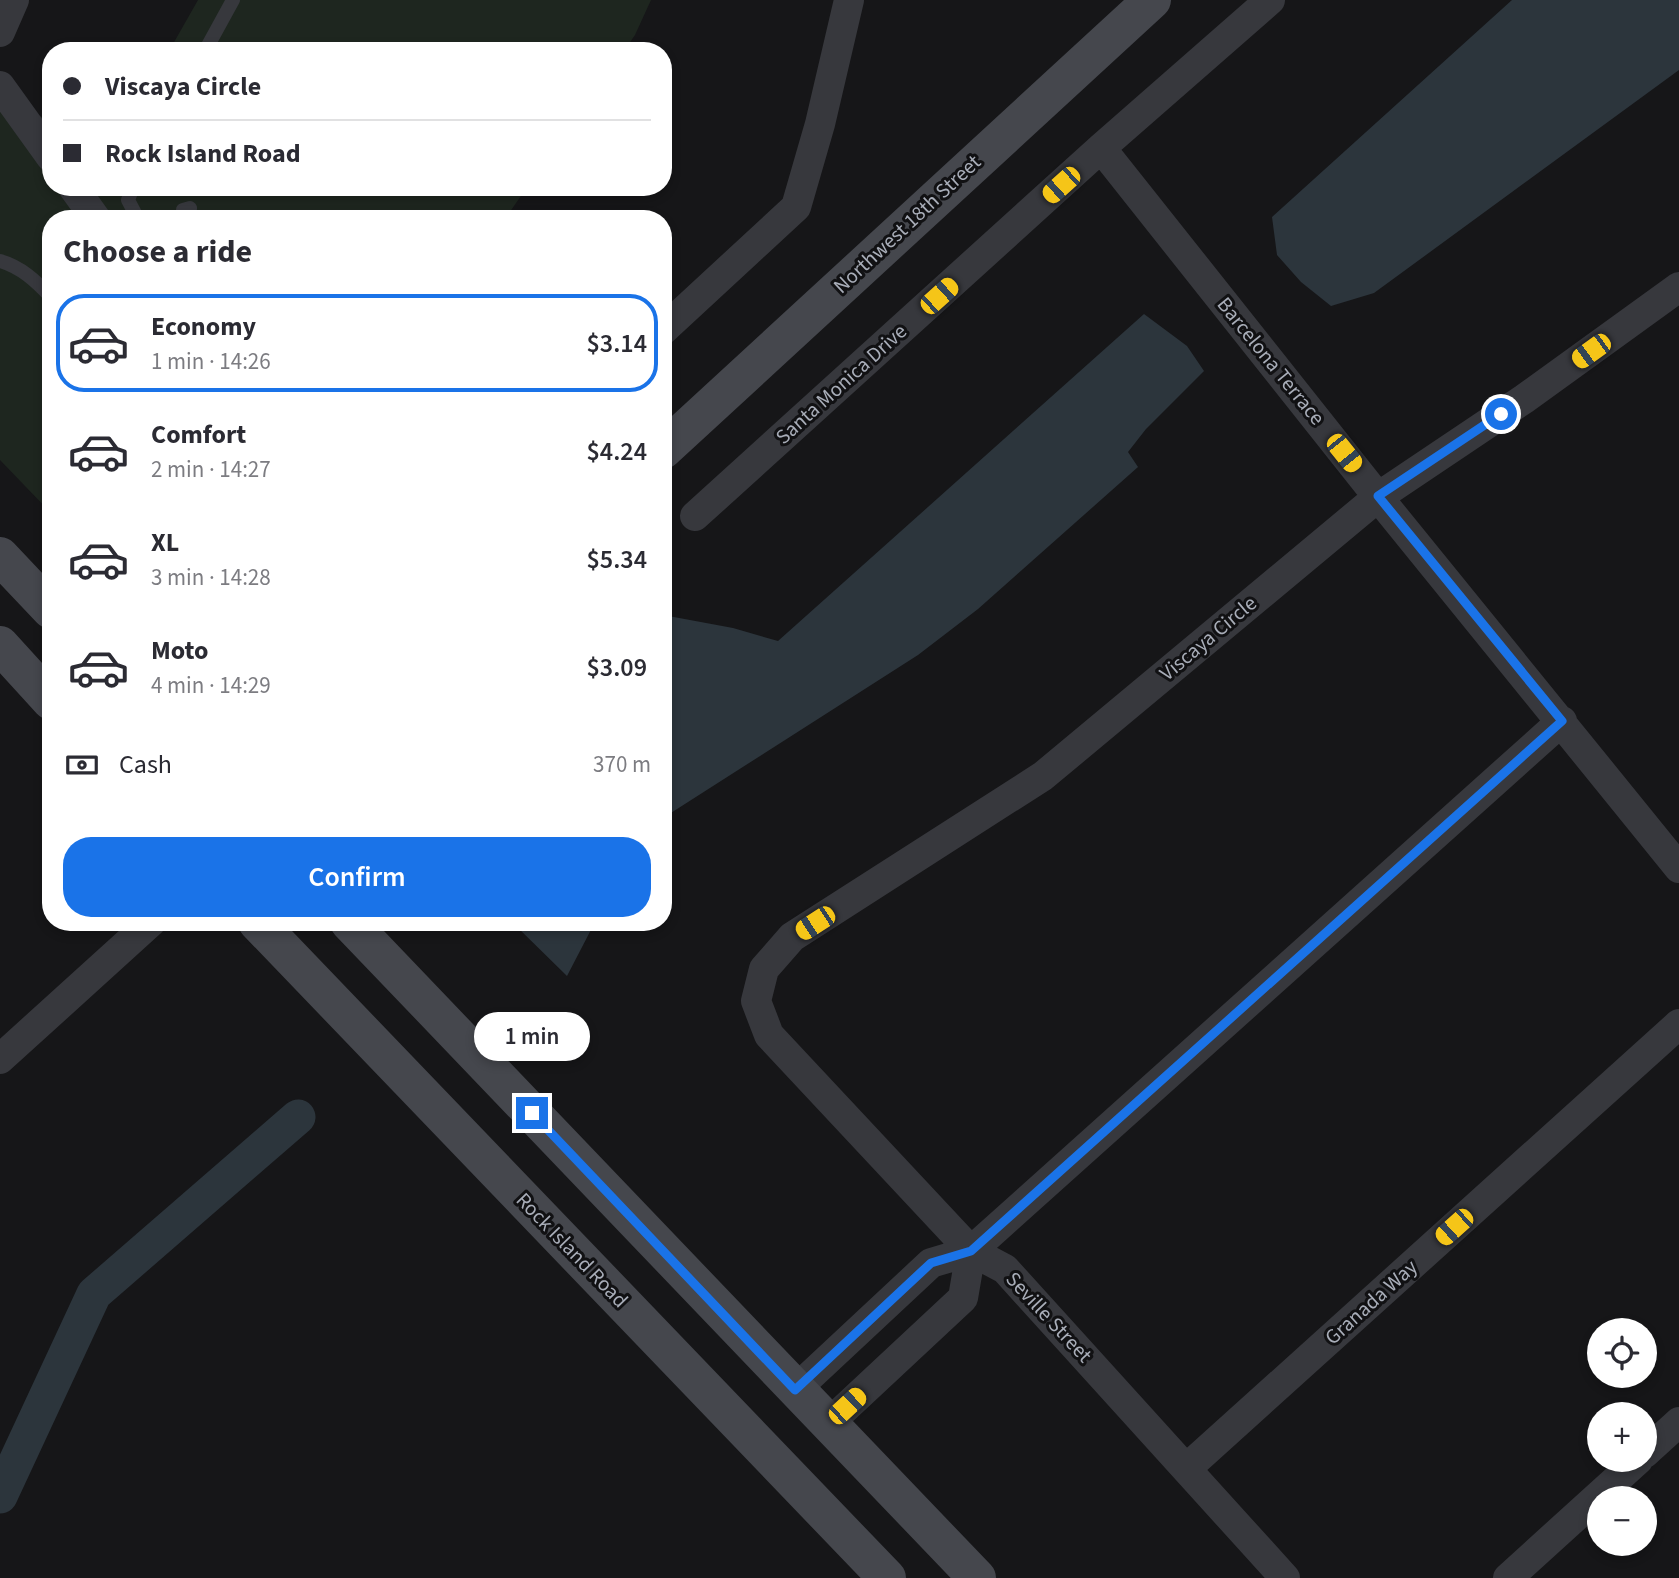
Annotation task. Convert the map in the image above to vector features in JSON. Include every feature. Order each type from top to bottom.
[{"type":"main road","name":"Northwest 18th Street","points":[[672,442],[1152,0]]},
{"type":"main road","points":[[0,556],[42,600]]},
{"type":"main road","points":[[0,645],[42,691]]},
{"type":"main road","name":"Rock Island Road","points":[[266,931],[887,1578]]},
{"type":"main road","points":[[358,931],[977,1578]]},
{"type":"street","points":[[0,32],[14,0]]},
{"type":"street","points":[[672,322],[796,207],[820,124],[849,0]]},
{"type":"street","name":"Santa Monica Drive","points":[[695,516],[1101,148],[1270,0]]},
{"type":"street","points":[[0,86],[42,144]]},
{"type":"street","name":"Barcelona Terrace","points":[[1101,148],[1679,868]]},
{"type":"street","name":"Viscaya Circle","points":[[756,1001],[764,969],[792,937],[1043,776],[1378,496],[1524,399],[1679,288]]},
{"type":"street","points":[[795,1390],[931,1263],[971,1251],[1562,721]]},
{"type":"street","points":[[0,1059],[141,931]]},
{"type":"street","name":"Seville Street","points":[[756,1001],[769,1035],[971,1251],[1005,1269],[1285,1578]]},
{"type":"street","name":"Granada Way","points":[[1187,1468],[1679,1024]]},
{"type":"street","points":[[828,1424],[963,1298],[971,1251]]},
{"type":"street","points":[[1657,1442],[1679,1422]]},
{"type":"street","points":[[1508,1578],[1625,1472]]},
{"type":"lane","points":[[210,42],[233,0]]},
{"type":"lane","points":[[0,261],[14,265],[42,288]]},
{"type":"shaded area","points":[[198,0],[651,0],[630,42],[174,42]]},
{"type":"shaded area","points":[[1512,0],[1679,0],[1679,70],[1374,293],[1331,306],[1301,282],[1277,255],[1272,217]]},
{"type":"shaded area","points":[[0,98],[42,117],[42,196],[521,196],[511,210],[42,210],[42,504],[0,460]]},
{"type":"shaded area","points":[[1144,314],[1187,346],[1204,371],[1146,429],[1128,452],[1138,467],[978,609],[918,655],[672,812],[672,617],[733,628],[778,641]]},
{"type":"shaded area","points":[[521,931],[590,931],[567,976]]},
{"type":"waterway","points":[[0,1496],[94,1294],[298,1117]]},
{"type":"route","points":[[532,1113],[795,1390],[931,1263],[971,1251],[1562,721],[1378,496],[1501,414]]}]
